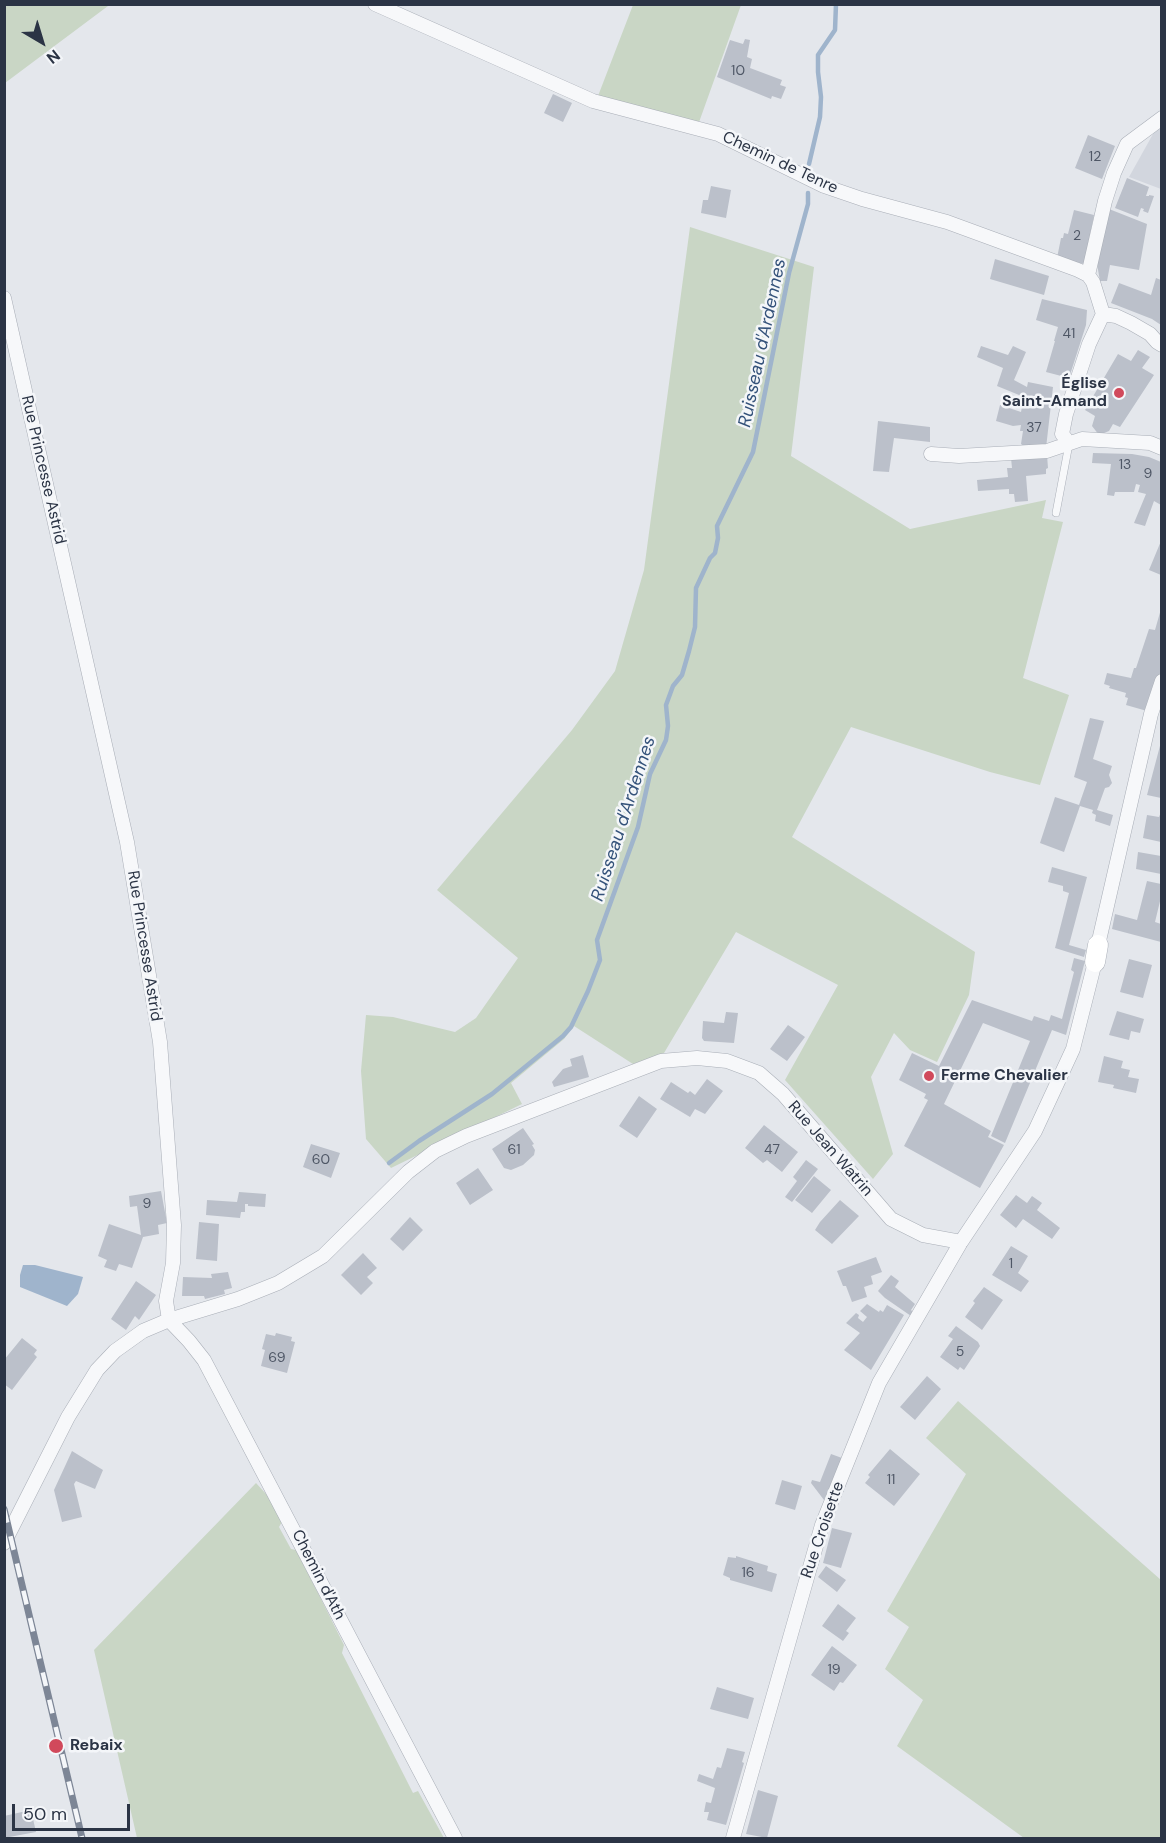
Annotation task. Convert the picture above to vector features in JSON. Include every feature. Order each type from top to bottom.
[{"type":"street","name":"Chemin de Tenre","points":[[375,4],[593,102],[718,134],[824,186],[862,199],[947,222],[1088,275]]},
{"type":"street","points":[[1069,443],[1062,434],[1066,414],[1089,344],[1103,314],[1093,282],[1088,275],[1105,201],[1127,144],[1161,118]]},
{"type":"street","name":"Rue Princesse Astrid","points":[[4,298],[127,842],[160,1042],[174,1225],[173,1263],[166,1301],[169,1320]]},
{"type":"street","points":[[1103,314],[1116,316],[1131,323],[1150,334],[1161,345]]},
{"type":"street","points":[[931,453],[959,456],[1047,451],[1082,439],[1150,443],[1161,448]]},
{"type":"street","points":[[961,1242],[1035,1131],[1073,1049],[1151,714],[1161,681]]},
{"type":"street","name":"Rue Jean Watrin","points":[[169,1320],[238,1299],[278,1283],[323,1256],[408,1172],[435,1151],[466,1136],[627,1073],[661,1061],[679,1059],[727,1061],[759,1073],[783,1094],[891,1219],[923,1234],[961,1242]]},
{"type":"street","name":"Rue Croisette","points":[[733,1839],[822,1525],[879,1383],[961,1242]]},
{"type":"street","points":[[4,1543],[68,1418],[97,1370],[115,1351],[143,1331],[169,1320]]},
{"type":"street","name":"Chemin d'Ath","points":[[169,1320],[204,1360],[454,1839]]},
{"type":"lane","points":[[1056,513],[1069,443]]},
{"type":"shaded area","points":[[1161,126],[1161,189],[1129,177],[1153,134]]},
{"type":"green space","points":[[5,4],[107,4],[108,6],[5,83]]},
{"type":"green space","points":[[633,5],[741,5],[698,125],[598,96]]},
{"type":"green space","points":[[690,227],[814,267],[791,456],[910,529],[1046,500],[1042,518],[1063,522],[1023,678],[1069,695],[1040,785],[990,772],[851,727],[792,837],[975,952],[969,995],[937,1062],[910,1050],[894,1033],[871,1077],[893,1154],[873,1179],[785,1080],[838,985],[736,932],[664,1053],[633,1064],[574,1026],[564,1039],[511,1083],[522,1104],[391,1168],[366,1139],[361,1071],[366,1015],[393,1017],[455,1032],[476,1018],[518,958],[437,890],[572,730],[615,671],[644,570]]},
{"type":"green space","points":[[958,1401],[1161,1580],[1161,1838],[1024,1838],[897,1746],[923,1700],[885,1669],[909,1627],[887,1611],[966,1474],[926,1438]]},
{"type":"green space","points":[[256,1483],[267,1495],[282,1522],[279,1527],[291,1549],[296,1550],[317,1591],[344,1645],[342,1653],[413,1793],[418,1791],[444,1838],[137,1838],[94,1650]]},
{"type":"water","points":[[23,1265],[35,1265],[83,1277],[78,1294],[67,1306],[20,1287]]},
{"type":"building","points":[[745,39],[750,40],[747,57],[752,59],[750,68],[782,80],[780,85],[786,87],[781,99],[772,96],[771,99],[717,77],[730,40],[743,44]]},
{"type":"building","points":[[553,94],[572,103],[563,122],[544,113]]},
{"type":"building","points":[[1088,135],[1115,146],[1102,179],[1075,168]]},
{"type":"building","points":[[1127,178],[1149,187],[1146,196],[1154,196],[1148,213],[1141,208],[1138,217],[1115,208]]},
{"type":"building","points":[[711,186],[731,190],[726,218],[701,213],[703,200],[708,200]]},
{"type":"building","points":[[1109,209],[1147,224],[1139,270],[1110,265],[1107,281],[1100,281],[1097,264]]},
{"type":"building","points":[[1074,210],[1094,215],[1084,264],[1057,258],[1061,238],[1064,233],[1068,234]]},
{"type":"building","points":[[995,259],[1049,276],[1044,295],[990,279]]},
{"type":"building","points":[[1156,278],[1161,280],[1161,325],[1152,319],[1111,303],[1119,283],[1151,295]]},
{"type":"building","points":[[1042,299],[1087,310],[1086,325],[1069,378],[1046,372],[1058,327],[1036,320]]},
{"type":"building","points":[[981,346],[1008,355],[1013,346],[1026,352],[1014,380],[1027,387],[1028,382],[1053,387],[1046,448],[1025,447],[1021,444],[1023,431],[1020,431],[1021,425],[1013,426],[996,421],[1000,405],[1021,412],[1024,397],[997,386],[1003,368],[977,357]]},
{"type":"building","name":"Église Saint-Amand","points":[[1138,350],[1150,357],[1142,368],[1154,375],[1120,427],[1113,424],[1109,431],[1099,435],[1092,426],[1095,416],[1085,410],[1118,354],[1131,361]]},
{"type":"building","points":[[878,421],[930,427],[930,442],[894,438],[889,472],[873,471]]},
{"type":"building","points":[[1093,453],[1132,454],[1161,462],[1161,505],[1154,501],[1145,526],[1134,523],[1146,494],[1138,492],[1140,485],[1136,484],[1134,492],[1115,492],[1114,496],[1107,495],[1111,464],[1092,463]]},
{"type":"building","points":[[1047,455],[1046,474],[1026,476],[1028,501],[1015,502],[1014,494],[1009,494],[1009,489],[978,491],[977,480],[1008,477],[1007,468],[1012,468],[1011,458]]},
{"type":"building","points":[[1161,541],[1161,575],[1149,570]]},
{"type":"building","points":[[1161,609],[1161,672],[1147,711],[1126,705],[1128,698],[1125,697],[1126,693],[1109,688],[1110,686],[1104,684],[1107,673],[1131,678],[1149,629],[1155,630]]},
{"type":"building","points":[[1090,718],[1104,721],[1093,759],[1112,766],[1109,775],[1112,783],[1105,788],[1097,810],[1113,815],[1110,826],[1095,821],[1096,815],[1092,813],[1093,810],[1080,806],[1064,852],[1040,843],[1055,797],[1079,805],[1087,782],[1074,777]]},
{"type":"building","points":[[1161,742],[1161,798],[1147,795]]},
{"type":"building","points":[[1161,812],[1161,842],[1143,838],[1147,815],[1159,817]]},
{"type":"building","points":[[1138,852],[1161,856],[1161,874],[1136,869]]},
{"type":"building","points":[[1052,867],[1087,877],[1069,945],[1086,950],[1084,957],[1055,948],[1069,893],[1063,891],[1063,886],[1048,882]]},
{"type":"building","points":[[1147,881],[1161,884],[1161,897],[1155,922],[1161,924],[1161,942],[1112,929],[1115,914],[1137,920]]},
{"type":"building","name":"Ferme Chevalier","points":[[1074,958],[1085,961],[1066,1035],[1052,1030],[1005,1143],[991,1136],[1030,1041],[983,1023],[944,1104],[991,1131],[988,1137],[1004,1145],[980,1188],[904,1146],[928,1100],[924,1098],[926,1094],[899,1080],[912,1053],[939,1066],[972,1000],[1032,1021],[1034,1016],[1049,1021],[1051,1015],[1062,1019],[1074,972],[1071,970]]},
{"type":"building","points":[[1129,959],[1152,965],[1143,998],[1120,992]]},
{"type":"building","points":[[1117,1011],[1144,1019],[1140,1033],[1131,1031],[1129,1040],[1109,1035]]},
{"type":"building","points":[[726,1012],[738,1013],[734,1043],[704,1041],[702,1038],[703,1021],[724,1023]]},
{"type":"building","points":[[788,1025],[805,1037],[787,1061],[770,1049]]},
{"type":"building","points":[[583,1055],[589,1077],[554,1087],[552,1082],[563,1069],[572,1066],[570,1059]]},
{"type":"building","points":[[1104,1056],[1123,1061],[1121,1068],[1130,1070],[1128,1077],[1139,1079],[1136,1093],[1098,1082]]},
{"type":"building","points":[[707,1079],[723,1091],[705,1114],[695,1109],[690,1117],[660,1099],[671,1082],[695,1095]]},
{"type":"building","points":[[639,1096],[657,1109],[637,1138],[619,1126]]},
{"type":"building","points":[[764,1125],[798,1152],[782,1172],[767,1160],[763,1163],[745,1148]]},
{"type":"building","points":[[523,1128],[534,1144],[532,1145],[535,1150],[534,1155],[523,1165],[511,1170],[504,1168],[492,1149]]},
{"type":"building","points":[[311,1144],[340,1153],[331,1178],[303,1167]]},
{"type":"building","points":[[806,1160],[818,1169],[792,1202],[785,1197],[797,1181],[793,1177]]},
{"type":"building","points":[[478,1168],[493,1190],[470,1205],[456,1183]]},
{"type":"building","points":[[814,1176],[831,1190],[812,1213],[795,1200]]},
{"type":"building","points":[[161,1191],[167,1223],[158,1225],[159,1234],[143,1237],[132,1268],[119,1264],[116,1271],[104,1267],[107,1260],[98,1256],[109,1224],[141,1235],[137,1206],[130,1207],[129,1196]]},
{"type":"building","points":[[239,1192],[266,1194],[265,1207],[245,1204],[245,1212],[241,1212],[240,1218],[206,1215],[207,1200],[237,1202]]},
{"type":"building","points":[[1016,1195],[1027,1203],[1032,1196],[1042,1203],[1037,1210],[1060,1228],[1052,1239],[1023,1219],[1016,1228],[1000,1215]]},
{"type":"building","points":[[840,1200],[859,1216],[832,1244],[815,1230]]},
{"type":"building","points":[[410,1217],[423,1230],[403,1251],[390,1239]]},
{"type":"building","points":[[199,1222],[219,1224],[217,1261],[196,1259]]},
{"type":"building","points":[[1011,1246],[1028,1256],[1018,1273],[1029,1281],[1021,1292],[992,1275]]},
{"type":"building","points":[[363,1253],[377,1268],[367,1277],[373,1283],[361,1295],[341,1275]]},
{"type":"building","points":[[876,1257],[882,1272],[871,1276],[873,1284],[864,1287],[867,1297],[852,1302],[837,1271]]},
{"type":"building","points":[[228,1272],[232,1288],[224,1290],[225,1294],[205,1299],[204,1296],[182,1296],[183,1277],[212,1278],[211,1274]]},
{"type":"building","points":[[891,1275],[899,1281],[895,1287],[915,1304],[911,1310],[913,1312],[911,1316],[878,1291]]},
{"type":"building","points":[[136,1281],[156,1295],[139,1320],[135,1316],[126,1330],[111,1319]]},
{"type":"building","points":[[984,1287],[1003,1300],[982,1330],[965,1317],[975,1303],[973,1301]]},
{"type":"building","points":[[867,1304],[879,1312],[880,1310],[883,1312],[887,1305],[904,1315],[871,1370],[844,1350],[860,1333],[846,1323],[856,1313],[863,1322],[867,1317],[860,1311]]},
{"type":"building","points":[[956,1326],[980,1346],[964,1370],[960,1367],[958,1370],[940,1357],[953,1339],[948,1336]]},
{"type":"building","points":[[276,1333],[292,1337],[291,1341],[295,1342],[287,1373],[261,1366],[266,1334],[275,1336]]},
{"type":"building","points":[[22,1338],[37,1350],[34,1354],[37,1357],[12,1390],[4,1384],[4,1360]]},
{"type":"building","points":[[927,1376],[941,1389],[915,1420],[900,1407]]},
{"type":"building","points":[[890,1449],[920,1474],[894,1506],[865,1483],[870,1477],[868,1475]]},
{"type":"building","points":[[72,1451],[103,1470],[95,1489],[76,1481],[74,1484],[82,1517],[62,1522],[54,1490]]},
{"type":"building","points":[[831,1454],[842,1458],[824,1500],[811,1483],[812,1480],[820,1482]]},
{"type":"building","points":[[782,1480],[802,1486],[795,1510],[775,1504]]},
{"type":"building","points":[[832,1528],[852,1533],[841,1568],[823,1563]]},
{"type":"building","points":[[736,1556],[768,1566],[767,1571],[777,1574],[772,1592],[730,1580],[723,1575],[728,1557],[736,1558]]},
{"type":"building","points":[[826,1566],[846,1580],[837,1592],[818,1577]]},
{"type":"building","points":[[838,1604],[856,1618],[846,1631],[849,1633],[843,1641],[822,1626]]},
{"type":"building","points":[[832,1646],[857,1665],[834,1691],[811,1675]]},
{"type":"building","points":[[717,1687],[754,1698],[748,1719],[710,1709]]},
{"type":"building","points":[[727,1748],[745,1752],[742,1762],[744,1763],[726,1825],[707,1820],[709,1812],[704,1812],[706,1802],[711,1803],[715,1788],[697,1781],[699,1774],[713,1779],[717,1767],[721,1768]]},
{"type":"building","points":[[758,1790],[778,1796],[767,1838],[746,1834]]},
{"type":"building","points":[[31,1810],[36,1832],[4,1838],[4,1816]]},
{"type":"waterway","name":"Ruisseau d'Ardennes","points":[[809,164],[820,117],[818,55],[835,30],[836,4]]},
{"type":"waterway","name":"Ruisseau d'Ardennes","points":[[389,1163],[492,1094],[563,1036],[571,1027],[588,991],[600,960],[597,940],[638,827],[650,774],[666,740],[668,726],[666,705],[673,686],[682,675],[689,651],[695,627],[696,588],[710,558],[715,553],[718,538],[717,526],[753,452],[789,273],[808,204],[808,193]]},
{"type":"railway","points":[[4,1509],[82,1838]]},
{"type":"place","name":"Église Saint-Amand","points":[[1119,393]]},
{"type":"place","name":"Ferme Chevalier","points":[[929,1076]]},
{"type":"place","name":"Rebaix","points":[[56,1746]]}]
